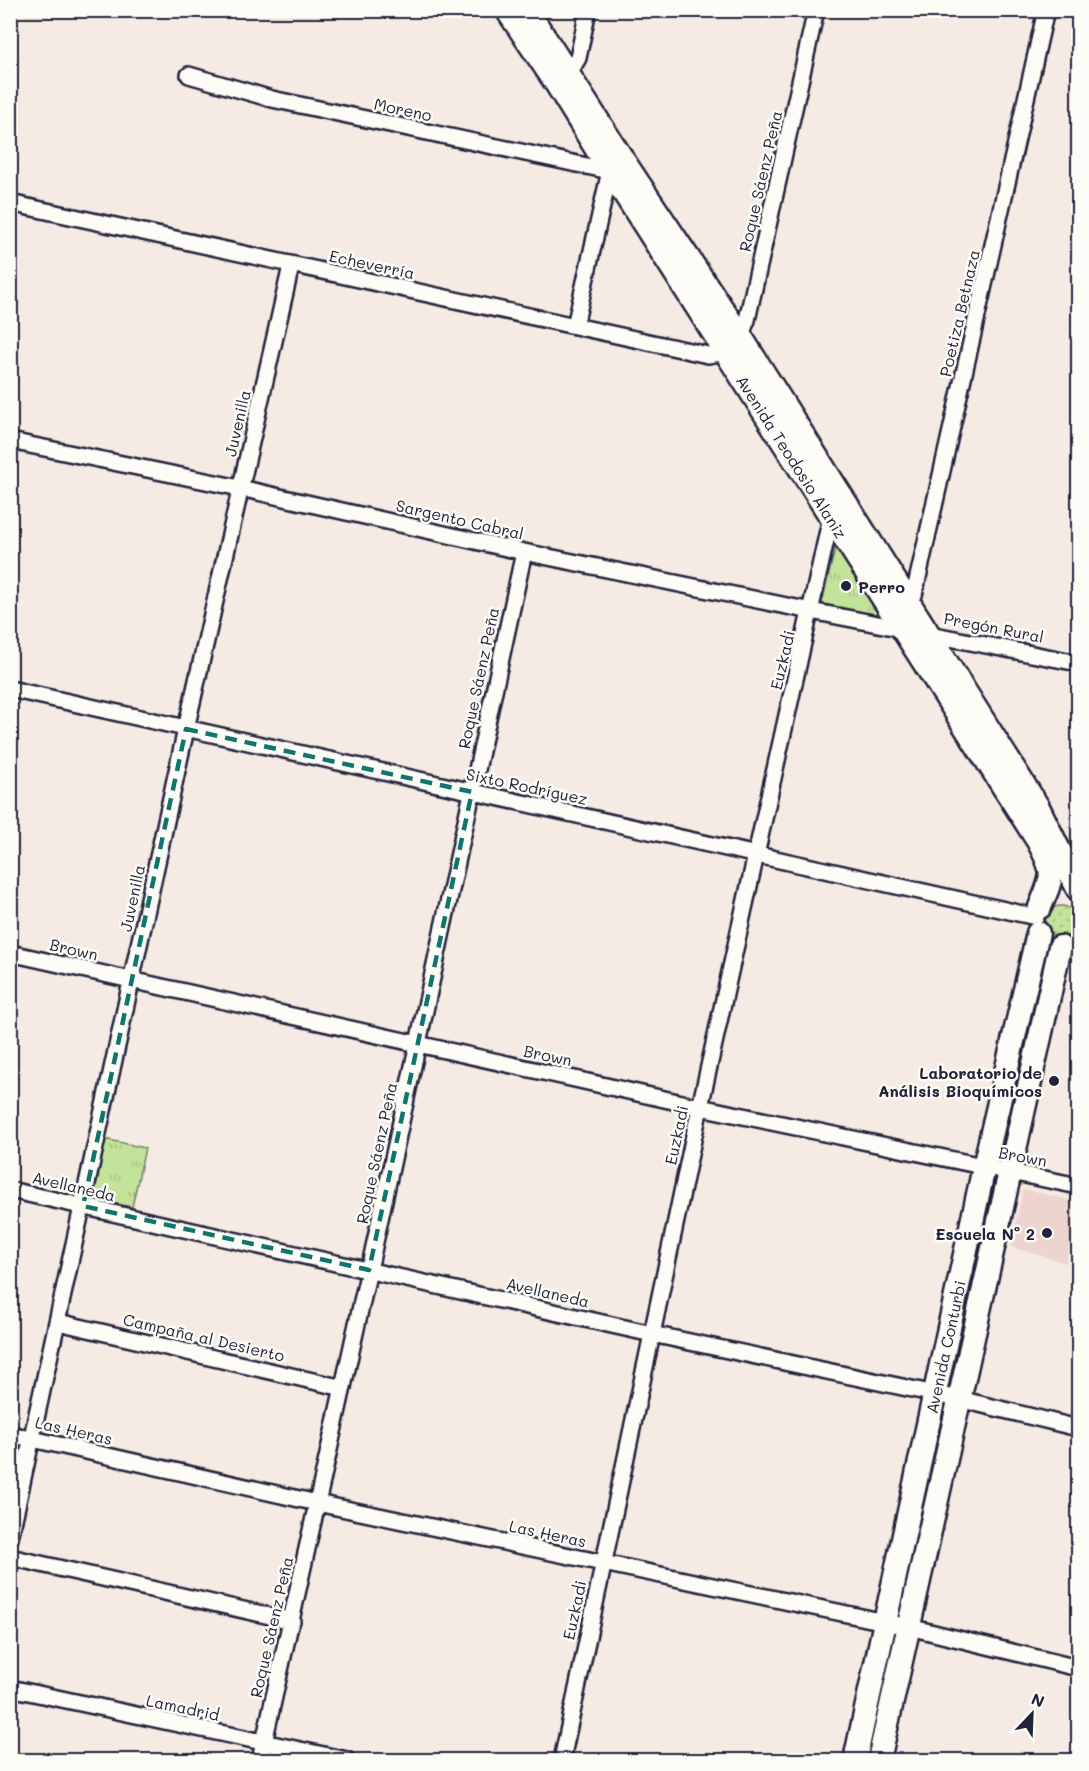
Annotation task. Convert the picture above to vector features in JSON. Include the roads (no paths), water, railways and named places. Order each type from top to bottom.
[{"type":"main road","name":"Avenida Teodosio Alaniz","points":[[507,10],[560,76]]},
{"type":"main road","name":"Avenida Teodosio Alaniz","points":[[527,10],[560,76],[733,345],[902,615],[1000,764],[1038,807],[1069,850],[1078,889]]},
{"type":"main road","name":"Avenida Teodosio Alaniz","points":[[733,345],[831,517],[902,615],[927,633],[1000,764],[1033,833],[1051,864],[1049,881],[1038,919]]},
{"type":"main road","points":[[1033,833],[1069,850]]},
{"type":"main road","points":[[1071,945],[1047,943],[1038,919],[1052,897],[1067,897],[1078,903]]},
{"type":"main road","name":"Avenida Conturbi","points":[[855,1761],[1038,919]]},
{"type":"main road","name":"Avenida Conturbi","points":[[879,1761],[1010,1172],[1071,945]]},
{"type":"street","points":[[560,76],[574,65],[578,58],[588,10]]},
{"type":"street","name":"Roque Sáenz Peña","points":[[733,345],[747,320],[816,10]]},
{"type":"street","name":"Poetiza Betnaza","points":[[902,615],[914,595],[917,584],[1046,10]]},
{"type":"street","name":"Moreno","points":[[189,75],[272,99],[618,167]]},
{"type":"street","points":[[575,326],[618,167]]},
{"type":"street","name":"Echeverría","points":[[10,203],[708,355],[733,345]]},
{"type":"street","name":"Juvenilla","points":[[10,1538],[186,729],[291,266]]},
{"type":"street","name":"Sargento Cabral","points":[[10,441],[240,488],[524,552],[811,611],[902,615]]},
{"type":"street","name":"Euzkadi","points":[[562,1761],[700,1107],[831,517]]},
{"type":"street","name":"Roque Sáenz Peña","points":[[260,1761],[524,552]]},
{"type":"street","name":"Pregón Rural","points":[[927,633],[1078,663]]},
{"type":"street","name":"Sixto Rodríguez","points":[[10,689],[1038,919]]},
{"type":"street","name":"Brown","points":[[10,953],[700,1107],[1078,1186]]},
{"type":"street","name":"Avellaneda","points":[[10,1190],[652,1334],[959,1399],[1078,1428]]},
{"type":"street","name":"Campaña al Desierto","points":[[58,1322],[343,1388]]},
{"type":"street","name":"Las Heras","points":[[10,1434],[318,1503],[909,1628],[1078,1668]]},
{"type":"street","points":[[10,1557],[291,1621]]},
{"type":"street","name":"Lamadrid","points":[[10,1688],[347,1761]]},
{"type":"place","name":"Perro","points":[[846,586]]},
{"type":"place","name":"Laboratorio de Análisis Bioquímicos","points":[[1054,1081]]},
{"type":"place","name":"Escuela N° 2","points":[[1047,1233]]}]
